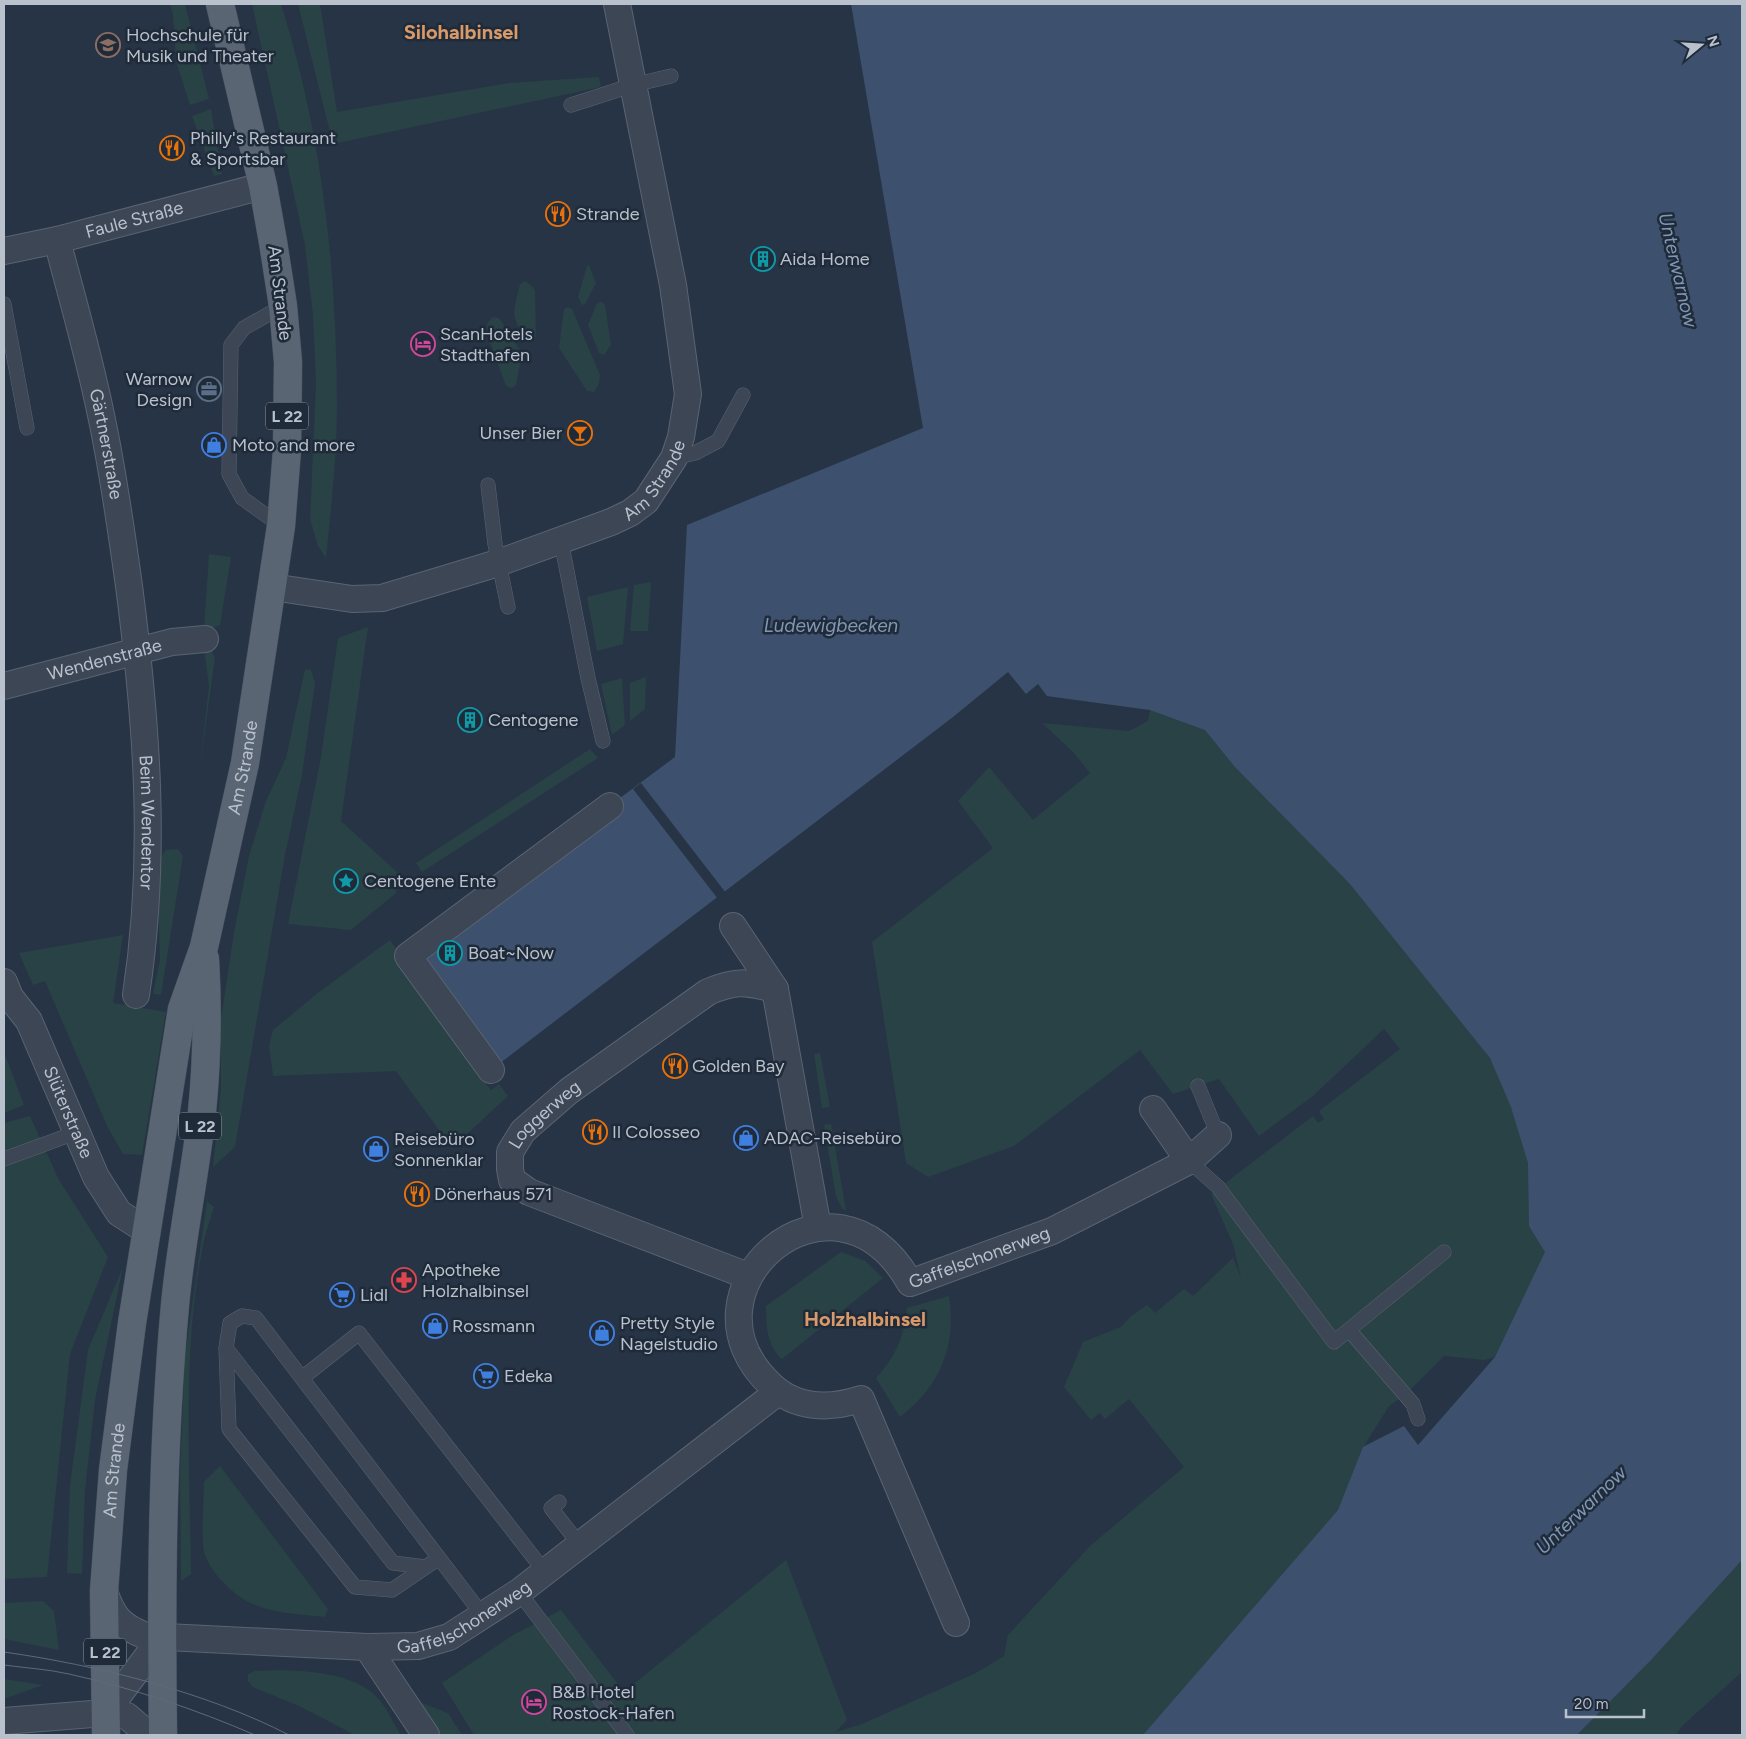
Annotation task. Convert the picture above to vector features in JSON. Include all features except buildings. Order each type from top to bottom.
[{"type":"main road","name":"Am Strande","points":[[106,1724],[104,1590],[112,1470],[146,1231],[182,1009],[204,947],[246,763],[281,526],[287,440],[288,362],[283,306],[263,186],[220,4]]},
{"type":"main road","name":"Am Strande","points":[[163,1735],[164,1465],[175,1304],[202,1112],[208,1016],[204,947]]},
{"type":"main road","name":"Am Strande","points":[[146,1231],[175,1304]]},
{"type":"street","name":"Am Strande","points":[[272,587],[352,599],[382,598],[498,564],[611,522],[646,501],[674,458],[681,437],[688,394],[673,285],[617,4]]},
{"type":"street","name":"Faule Straße","points":[[4,251],[57,240],[263,186]]},
{"type":"street","name":"Gärtnerstraße","points":[[57,240],[101,413],[112,471],[138,651]]},
{"type":"street","name":"Wendenstraße","points":[[4,686],[172,642],[205,639]]},
{"type":"street","name":"Beim Wendentor","points":[[136,995],[144,938],[148,805],[147,755],[138,651]]},
{"type":"street","points":[[491,1070],[408,956],[610,806]]},
{"type":"street","points":[[733,926],[775,989],[818,1228]]},
{"type":"street","name":"Slüterstraße","points":[[4,982],[10,997],[30,1021],[75,1133],[96,1177],[119,1213],[146,1231]]},
{"type":"street","name":"Loggerweg","points":[[748,1276],[529,1192],[512,1180],[510,1152],[522,1131],[569,1091],[708,992],[730,983],[749,983],[775,989]]},
{"type":"street","points":[[1153,1109],[1189,1161]]},
{"type":"street","name":"Gaffelschonerweg","points":[[956,1623],[861,1399],[843,1405],[821,1406],[799,1402],[778,1392],[759,1374],[745,1352],[739,1327],[740,1301],[748,1276],[760,1259],[774,1245],[792,1235],[818,1228],[835,1226],[851,1229],[883,1248],[899,1263],[910,1283],[1052,1231],[1189,1161],[1218,1135]]},
{"type":"street","name":"Gaffelschonerweg","points":[[104,1590],[117,1619],[129,1629],[146,1636],[237,1639],[367,1647],[418,1646],[449,1637],[484,1617],[519,1592],[778,1392]]},
{"type":"street","points":[[106,1724],[162,1637]]},
{"type":"street","points":[[367,1647],[426,1735]]},
{"type":"street","points":[[4,1721],[106,1724],[127,1716],[149,1735]]},
{"type":"lane","points":[[571,105],[633,82],[671,76]]},
{"type":"lane","points":[[4,304],[27,428]]},
{"type":"lane","points":[[281,526],[242,498],[229,474],[231,345],[244,328],[283,306]]},
{"type":"lane","points":[[674,458],[695,453],[718,441],[743,395]]},
{"type":"lane","points":[[488,485],[498,564],[508,607]]},
{"type":"lane","points":[[561,541],[588,678],[603,741]]},
{"type":"lane","points":[[1198,1086],[1218,1135]]},
{"type":"lane","points":[[4,1159],[75,1133]]},
{"type":"lane","points":[[1189,1161],[1218,1187],[1334,1342],[1444,1252]]},
{"type":"lane","points":[[439,1558],[392,1590],[356,1587],[229,1428],[226,1348],[230,1323],[242,1316],[256,1318],[484,1617]]},
{"type":"lane","points":[[1349,1330],[1413,1404],[1418,1419]]},
{"type":"lane","points":[[302,1378],[359,1333],[545,1572]]},
{"type":"lane","points":[[226,1348],[394,1563],[425,1567]]},
{"type":"lane","points":[[559,1502],[551,1508],[580,1545]]},
{"type":"lane","points":[[519,1592],[627,1735]]},
{"type":"green space","points":[[170,4],[185,4],[209,99],[190,105],[176,61],[173,14]]},
{"type":"green space","points":[[252,4],[281,4],[307,102],[317,152],[324,203],[334,305],[337,407],[335,464],[326,558],[318,546],[310,519],[316,384],[313,315],[305,245]]},
{"type":"green space","points":[[298,4],[320,4],[337,112],[509,83],[599,77],[601,87],[333,144]]},
{"type":"green space","points":[[211,109],[222,174],[214,176],[192,116]]},
{"type":"green space","points":[[589,265],[596,283],[585,304],[582,305],[578,297],[587,266]]},
{"type":"green space","points":[[525,281],[535,291],[536,337],[532,342],[529,342],[518,326],[514,314],[520,284]]},
{"type":"green space","points":[[602,302],[605,305],[611,345],[604,355],[599,353],[588,325],[597,303]]},
{"type":"green space","points":[[567,307],[572,309],[600,375],[599,384],[594,392],[587,391],[559,348],[564,309]]},
{"type":"green space","points":[[492,317],[499,318],[522,353],[516,385],[512,388],[506,386],[487,334],[487,324]]},
{"type":"green space","points":[[209,554],[231,557],[220,625],[209,630],[204,628]]},
{"type":"green space","points":[[651,582],[648,631],[630,631],[634,585]]},
{"type":"green space","points":[[628,587],[623,644],[597,651],[587,597]]},
{"type":"green space","points":[[368,627],[341,821],[397,872],[396,893],[351,930],[288,924],[321,757],[338,638]]},
{"type":"green space","points":[[204,649],[211,649],[215,658],[200,766],[209,686]]},
{"type":"green space","points":[[305,669],[311,670],[315,683],[302,775],[285,855],[235,1147],[213,1167],[221,1089],[221,1019],[234,932],[249,856],[266,801],[286,758]]},
{"type":"green space","points":[[646,677],[645,709],[630,721],[630,683]]},
{"type":"green space","points":[[622,678],[625,725],[612,735],[601,684]]},
{"type":"green space","points":[[1087,695],[1196,717],[1482,1025],[1592,1214],[1495,1357],[1484,1360],[1444,1356],[1405,1395],[1389,1406],[1364,1446],[1404,1426],[1239,1735],[474,1735],[442,1683],[513,1635],[561,1610],[624,1692],[786,1560],[847,1720],[836,1732],[862,1724],[976,1673],[1004,1656],[1008,1635],[1090,1546],[1184,1467],[1129,1399],[1105,1419],[1100,1413],[1091,1420],[1064,1387],[1083,1342],[1121,1327],[1131,1316],[1147,1305],[1155,1313],[1184,1289],[1193,1296],[1233,1258],[1241,1278],[1233,1244],[1211,1194],[1313,1116],[1318,1123],[1324,1119],[1319,1111],[1400,1049],[1384,1029],[1313,1096],[1259,1136],[1219,1079],[1173,1094],[1140,1050],[1014,1146],[928,1177],[906,1163],[872,942],[993,848],[958,801],[989,767],[1033,820],[1090,773],[1073,752],[1042,723],[1129,731],[1148,721],[1150,710],[1047,696]]},
{"type":"green space","points":[[590,749],[598,758],[422,872],[416,863]]},
{"type":"green space","points":[[178,849],[183,856],[161,995],[153,994],[160,960],[157,862],[166,850]]},
{"type":"green space","points":[[123,935],[113,1003],[166,1012],[142,1155],[123,1154],[107,1126],[45,981],[33,985],[19,953]]},
{"type":"green space","points":[[390,940],[483,1065],[475,1071],[491,1090],[499,1084],[508,1096],[452,1148],[396,1071],[273,1076],[269,1045],[273,1030],[319,992]]},
{"type":"green space","points":[[820,1053],[830,1107],[822,1108],[814,1054]]},
{"type":"green space","points":[[6,1057],[24,1105],[4,1113],[4,1058]]},
{"type":"green space","points":[[30,1116],[59,1180],[108,1257],[70,1354],[47,1577],[4,1579],[4,1123]]},
{"type":"green space","points":[[831,1124],[846,1210],[842,1209],[836,1196],[824,1125]]},
{"type":"green space","points":[[207,1201],[214,1207],[204,1240],[196,1290],[189,1371],[191,1574],[181,1581],[180,1471],[185,1356]]},
{"type":"green space","points":[[841,1252],[865,1261],[883,1278],[782,1359],[770,1342],[766,1306]]},
{"type":"green space","points":[[123,1267],[95,1400],[85,1490],[82,1574],[67,1573],[70,1485],[88,1350]]},
{"type":"green space","points":[[949,1296],[950,1331],[948,1348],[942,1364],[926,1392],[900,1417],[876,1378],[889,1362],[898,1346],[904,1328],[907,1308]]},
{"type":"green space","points":[[220,1466],[328,1609],[325,1617],[269,1610],[257,1606],[233,1592],[209,1564],[203,1545],[204,1482]]},
{"type":"green space","points":[[1742,1560],[1742,1672],[1682,1726],[1676,1735],[1577,1735],[1652,1659]]},
{"type":"green space","points":[[43,1601],[54,1611],[59,1650],[4,1639],[4,1603]]},
{"type":"green space","points":[[285,1670],[319,1673],[335,1676],[365,1687],[380,1700],[401,1735],[355,1735],[299,1706],[253,1687],[248,1681],[248,1674],[255,1671]]},
{"type":"green space","points":[[4,1679],[43,1685],[4,1699]]},
{"type":"green space","points":[[419,1702],[448,1713],[462,1735],[440,1735]]},
{"type":"water","points":[[851,4],[1742,4],[1742,1560],[1652,1659],[1577,1735],[1143,1735],[1338,1510],[1363,1447],[1404,1426],[1418,1445],[1495,1357],[1545,1252],[1529,1226],[1528,1163],[1511,1107],[1490,1058],[1350,884],[1235,767],[1205,730],[1150,710],[1047,696],[1038,684],[1026,694],[1008,672],[953,717],[491,1070],[408,956],[675,757],[687,525],[923,428]]},
{"type":"pier","points":[[641,783],[726,893],[718,899],[633,789]]},
{"type":"tram line","points":[[4,1652],[76,1664],[150,1682],[222,1706],[289,1735]]},
{"type":"tram line","points":[[4,1665],[61,1672],[116,1686],[209,1716],[255,1735]]},
{"type":"place","name":"Hochschule für Musik und Theater","points":[[108,45]]},
{"type":"place","name":"Philly's Restaurant & Sportsbar","points":[[172,148]]},
{"type":"place","name":"Strande","points":[[558,214]]},
{"type":"place","name":"Aida Home","points":[[763,259]]},
{"type":"place","name":"ScanHotels Stadthafen","points":[[423,344]]},
{"type":"place","name":"Warnow Design","points":[[209,389]]},
{"type":"place","name":"Unser Bier","points":[[580,433]]},
{"type":"place","name":"Moto and more","points":[[214,445]]},
{"type":"place","name":"Centogene","points":[[470,720]]},
{"type":"place","name":"Centogene Ente","points":[[346,881]]},
{"type":"place","name":"Boat~Now","points":[[450,953]]},
{"type":"place","name":"Golden Bay","points":[[675,1066]]},
{"type":"place","name":"Il Colosseo","points":[[595,1132]]},
{"type":"place","name":"ADAC-Reisebüro","points":[[746,1138]]},
{"type":"place","name":"Reisebüro Sonnenklar","points":[[376,1149]]},
{"type":"place","name":"Dönerhaus 571","points":[[417,1194]]},
{"type":"place","name":"Apotheke Holzhalbinsel","points":[[404,1280]]},
{"type":"place","name":"Lidl","points":[[342,1295]]},
{"type":"place","name":"Rossmann","points":[[435,1326]]},
{"type":"place","name":"Pretty Style Nagelstudio","points":[[602,1333]]},
{"type":"place","name":"Edeka","points":[[486,1376]]},
{"type":"place","name":"B&B Hotel Rostock-Hafen","points":[[534,1702]]},
{"type":"district","name":"Silohalbinsel","points":[[461,32]]},
{"type":"district","name":"Holzhalbinsel","points":[[865,1319]]},
{"type":"water label","name":"Unterwarnow","points":[[1678,270]]},
{"type":"water label","name":"Ludewigbecken","points":[[831,625]]},
{"type":"water label","name":"Unterwarnow","points":[[1581,1510]]}]
